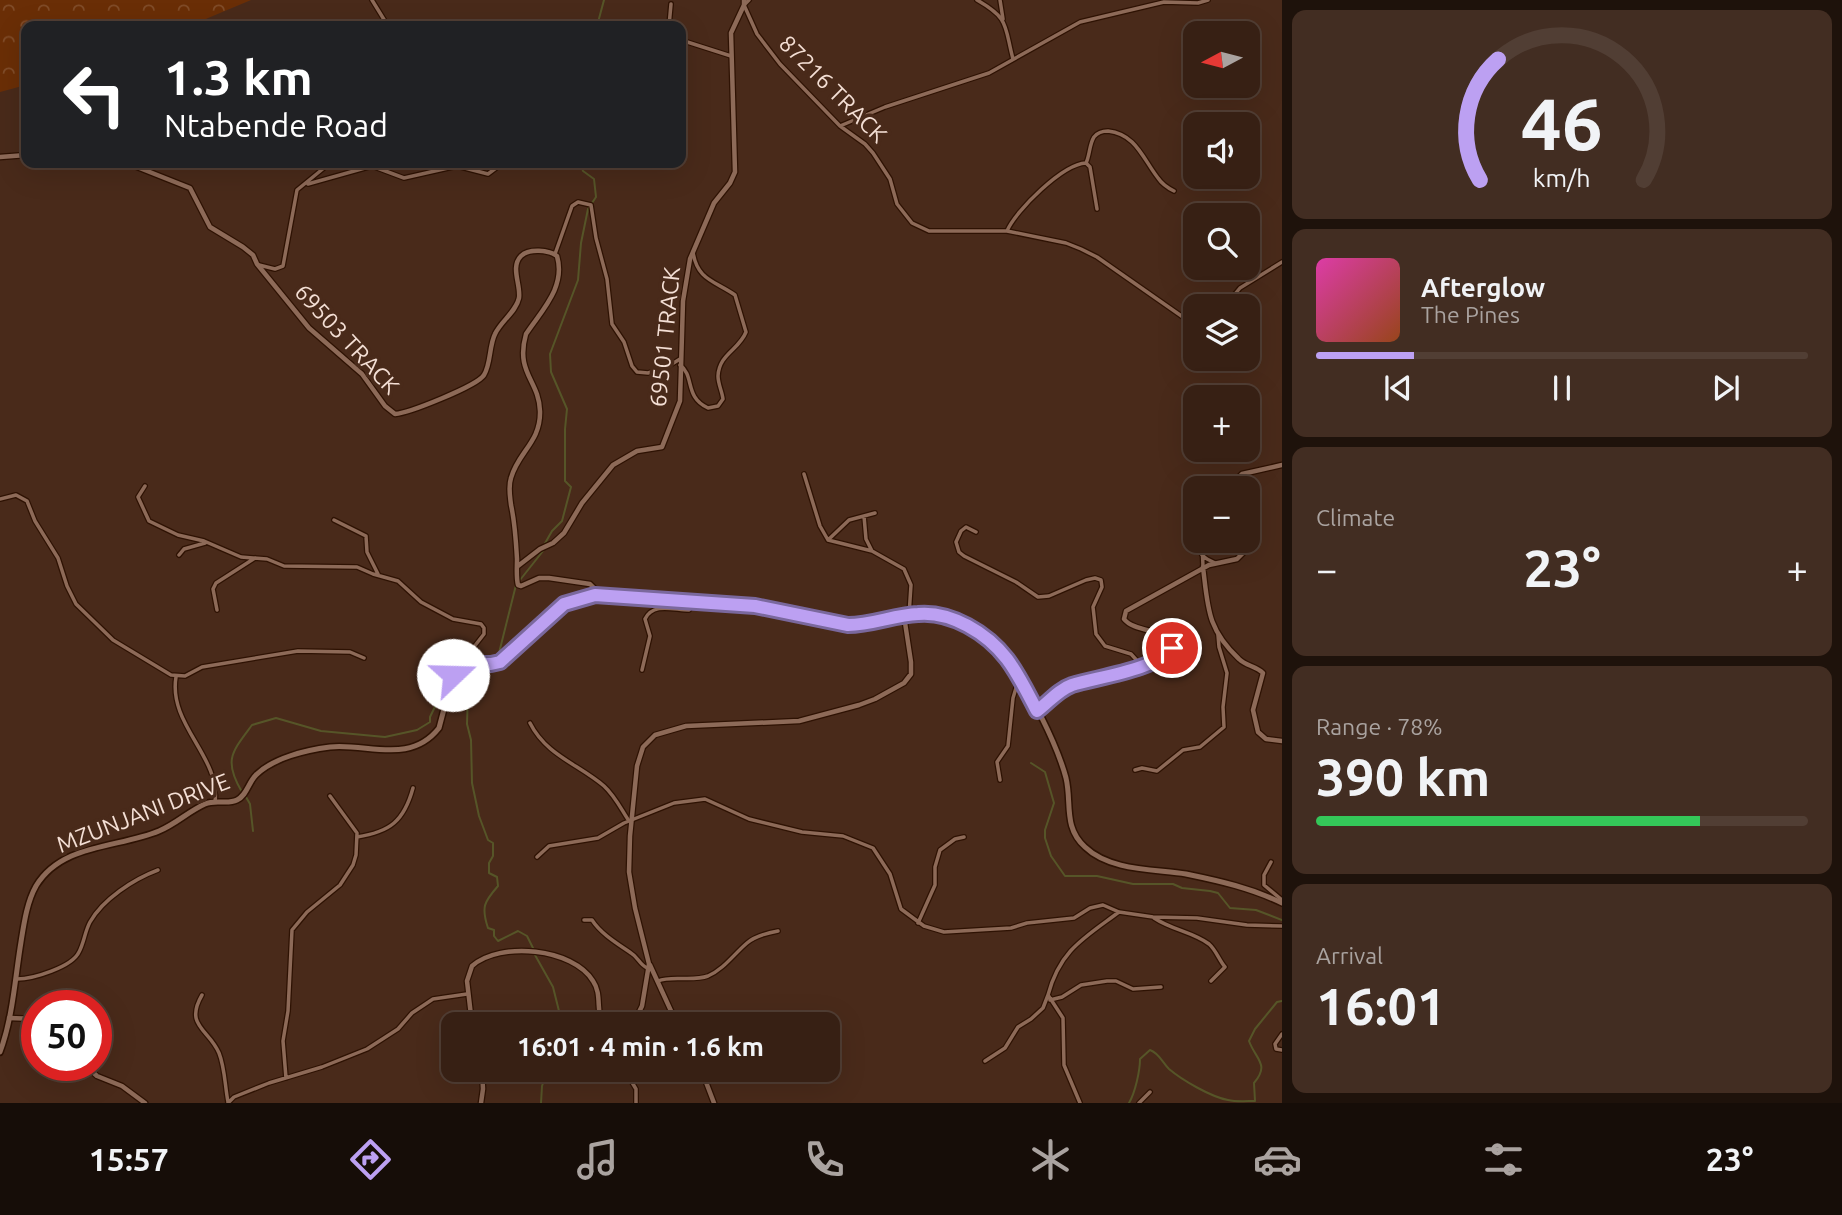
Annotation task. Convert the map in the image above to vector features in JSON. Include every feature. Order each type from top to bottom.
[{"type":"main road","points":[[458,668],[469,663],[500,662],[564,604],[595,595],[772,608],[848,625],[907,615],[938,614],[963,624],[998,649],[1019,678],[1064,772],[1071,827],[1084,846],[1095,855],[1136,867],[1186,874],[1251,889],[1282,902]]},
{"type":"main road","name":"MZUNJANI DRIVE","points":[[0,1052],[9,1018],[25,916],[37,884],[49,870],[75,854],[158,831],[204,805],[236,800],[244,794],[258,772],[282,760],[314,750],[345,746],[391,752],[414,746],[435,734],[442,723],[450,684],[458,668]]},
{"type":"street","points":[[372,0],[384,21]]},
{"type":"street","points":[[744,2],[750,0]]},
{"type":"street","points":[[978,0],[998,12],[1004,20]]},
{"type":"street","points":[[1000,0],[1013,59]]},
{"type":"street","points":[[840,126],[885,107],[981,76],[1080,22],[1164,2],[1198,3],[1208,0]]},
{"type":"street","name":"69501 TRACK","points":[[517,566],[564,533],[582,503],[613,465],[637,451],[662,447],[680,401],[683,302],[693,250],[714,204],[735,172],[731,29],[744,2]]},
{"type":"street","name":"87216 TRACK","points":[[744,2],[757,34],[769,51],[840,126],[873,153],[890,179],[897,204],[912,223],[929,232],[1007,231],[1066,243],[1088,252],[1183,317]]},
{"type":"street","points":[[669,21],[671,4]]},
{"type":"street","points":[[686,42],[731,56]]},
{"type":"street","points":[[1097,209],[1091,171],[1086,163],[1092,141],[1097,133],[1105,131],[1128,138],[1139,149],[1158,178],[1174,191]]},
{"type":"street","points":[[0,157],[21,155]]},
{"type":"street","points":[[1007,231],[1016,216],[1050,182],[1076,165],[1086,163]]},
{"type":"street","name":"69503 TRACK","points":[[140,168],[190,188],[211,227],[253,255],[257,264],[316,335],[362,374],[389,410],[397,414],[442,398],[480,380],[485,374],[495,333],[517,303],[519,295],[516,269],[519,260],[522,255],[534,251],[555,255]]},
{"type":"street","points":[[257,264],[275,269],[284,265],[292,204],[297,190],[308,184],[325,168]]},
{"type":"street","points":[[308,184],[364,168]]},
{"type":"street","points":[[374,168],[404,178],[448,168]]},
{"type":"street","points":[[465,168],[488,174],[497,168]]},
{"type":"street","points":[[595,595],[596,590],[590,584],[539,578],[526,586],[519,586],[516,578],[510,482],[517,464],[535,438],[540,423],[538,397],[523,363],[524,340],[556,287],[559,265],[555,255],[570,209],[575,203],[584,201],[591,205],[607,279],[612,324],[624,342],[632,366],[638,372],[648,373],[680,362],[696,401],[708,408],[718,406],[723,399],[718,377],[722,360],[746,332],[735,295],[709,280],[698,269],[693,250]]},
{"type":"street","points":[[1235,294],[1282,261]]},
{"type":"street","points":[[1240,476],[1282,465]]},
{"type":"street","points":[[672,1012],[648,966],[629,872],[637,766],[649,740],[655,735],[686,726],[799,721],[859,705],[904,683],[911,674],[907,615],[911,585],[904,569],[872,551],[828,540],[820,526],[804,474]]},
{"type":"street","points":[[145,486],[138,501],[149,521],[178,535],[207,542],[241,557],[267,559],[284,566],[351,565],[398,581],[421,602],[453,619],[484,626],[481,640],[458,668]]},
{"type":"street","points":[[0,499],[16,495],[27,501],[35,521],[58,558],[76,604],[118,644],[176,677],[185,676],[202,667],[303,651],[350,652],[364,658]]},
{"type":"street","points":[[828,540],[844,523],[875,513]]},
{"type":"street","points":[[863,516],[866,540],[872,551]]},
{"type":"street","points":[[334,520],[366,536],[368,552],[379,576]]},
{"type":"street","points":[[976,532],[966,527],[961,531],[956,544],[959,552],[1038,597],[1049,596],[1086,580],[1101,580],[1103,586],[1094,601],[1092,613],[1096,634],[1103,645],[1131,654],[1141,665]]},
{"type":"street","points":[[179,555],[184,549],[207,542]]},
{"type":"street","points":[[1037,711],[1066,688],[1111,677],[1168,653],[1173,646],[1172,641],[1161,633],[1128,624],[1124,613],[1203,567],[1237,559],[1244,553]]},
{"type":"street","points":[[1202,555],[1215,563]]},
{"type":"street","points":[[1202,555],[1210,618],[1218,635],[1242,662],[1263,673],[1253,710],[1255,727],[1263,738],[1282,741]]},
{"type":"street","points":[[217,610],[213,589],[216,583],[255,558]]},
{"type":"street","points":[[642,670],[650,636],[645,619],[648,612],[655,608],[689,610],[694,602]]},
{"type":"street","points":[[1135,770],[1140,768],[1157,771],[1183,750],[1202,746],[1224,727],[1223,707],[1227,673],[1218,635]]},
{"type":"street","points":[[176,677],[174,688],[183,720],[212,774],[215,802]]},
{"type":"street","points":[[1000,780],[997,762],[1008,746],[1019,678]]},
{"type":"street","points":[[530,723],[551,750],[606,788],[631,820]]},
{"type":"street","points":[[357,837],[378,833],[395,823],[406,808],[412,789]]},
{"type":"street","points":[[286,1078],[283,1041],[288,1011],[292,930],[307,912],[345,879],[354,865],[357,837],[330,796]]},
{"type":"street","points":[[537,857],[549,846],[598,838],[631,820],[674,803],[705,799],[749,819],[802,832],[851,838],[876,850],[893,881],[901,909],[918,923],[953,933],[1011,928],[1027,922],[1078,917],[1097,905],[1109,906],[1119,912],[1153,917],[1282,926]]},
{"type":"street","points":[[918,923],[935,886],[935,867],[940,850],[964,836]]},
{"type":"street","points":[[1270,862],[1264,875],[1264,885],[1282,902]]},
{"type":"street","points":[[15,979],[32,978],[72,961],[79,952],[90,921],[98,911],[140,878],[158,870]]},
{"type":"street","points":[[985,1061],[1005,1048],[1020,1025],[1043,1008],[1049,998],[1058,968],[1070,949],[1119,912]]},
{"type":"street","points":[[1153,917],[1170,928],[1201,939],[1213,948],[1225,967],[1211,981]]},
{"type":"street","points":[[584,920],[592,920],[621,949],[631,953],[641,965],[648,966]]},
{"type":"street","points":[[658,981],[662,978],[690,979],[709,975],[746,944],[759,936],[778,931]]},
{"type":"street","points":[[470,1012],[468,973],[480,959],[499,953],[541,951],[584,971],[594,982],[600,1012]]},
{"type":"street","points":[[639,1012],[648,966]]},
{"type":"street","points":[[1049,998],[1062,997],[1081,985],[1107,981],[1116,981],[1133,989],[1161,987]]},
{"type":"street","points":[[202,995],[195,1016],[200,1028],[218,1051],[228,1103],[241,1094],[322,1067],[375,1045],[398,1029],[418,1007],[433,999],[467,994]]},
{"type":"street","points":[[1049,998],[1062,1016],[1064,1065],[1080,1103]]},
{"type":"street","points":[[9,1018],[21,1018]]},
{"type":"street","points":[[1282,1034],[1275,1044],[1276,1049],[1282,1050]]},
{"type":"street","points":[[110,1081],[122,1086],[145,1103]]},
{"type":"street","points":[[481,1103],[483,1082]]},
{"type":"street","points":[[632,1082],[636,1089],[636,1103]]},
{"type":"street","points":[[706,1082],[714,1103]]},
{"type":"street","points":[[1139,1103],[1150,1092]]},
{"type":"street","points":[[135,1096],[135,1103]]},
{"type":"green space","points":[[0,0],[251,0],[201,21],[21,21],[21,86],[0,92]]},
{"type":"waterway","points":[[598,21],[604,0]]},
{"type":"waterway","points":[[544,545],[562,521],[571,487],[565,481],[567,409],[551,372],[550,354],[578,280],[581,243],[588,209],[596,197],[594,179],[582,168]]},
{"type":"waterway","points":[[520,580],[543,551]]},
{"type":"waterway","points":[[486,662],[499,653],[516,585]]},
{"type":"waterway","points":[[482,667],[468,692],[467,724],[471,740],[472,783],[479,816],[488,840],[493,843],[489,873],[497,877],[498,886],[484,910],[488,928],[494,930],[498,941],[518,931],[527,936],[534,950]]},
{"type":"waterway","points":[[242,792],[233,772],[232,757],[252,725],[276,718],[321,731],[385,737],[417,730],[430,722],[445,686]]},
{"type":"waterway","points":[[453,687],[467,709]]},
{"type":"waterway","points":[[1031,763],[1045,772],[1054,803],[1045,838],[1051,856],[1065,876],[1097,876],[1133,884],[1173,884],[1182,888],[1210,891],[1218,893],[1230,908],[1256,910],[1282,920]]},
{"type":"waterway","points":[[246,797],[250,804],[253,831]]},
{"type":"waterway","points":[[535,955],[553,987],[559,1012]]},
{"type":"waterway","points":[[1129,1103],[1137,1082],[1140,1059],[1150,1050],[1156,1053],[1169,1069],[1205,1092],[1231,1101],[1255,1101],[1254,1083],[1259,1077],[1261,1066],[1249,1041],[1255,1029],[1277,1002],[1282,1001]]},
{"type":"waterway","points":[[541,1103],[543,1082]]},
{"type":"route","points":[[453,675],[463,664],[500,662],[564,604],[595,595],[772,608],[848,625],[919,613],[938,614],[970,628],[998,649],[1016,673],[1037,711],[1072,685],[1111,677],[1163,657],[1172,648]]}]
